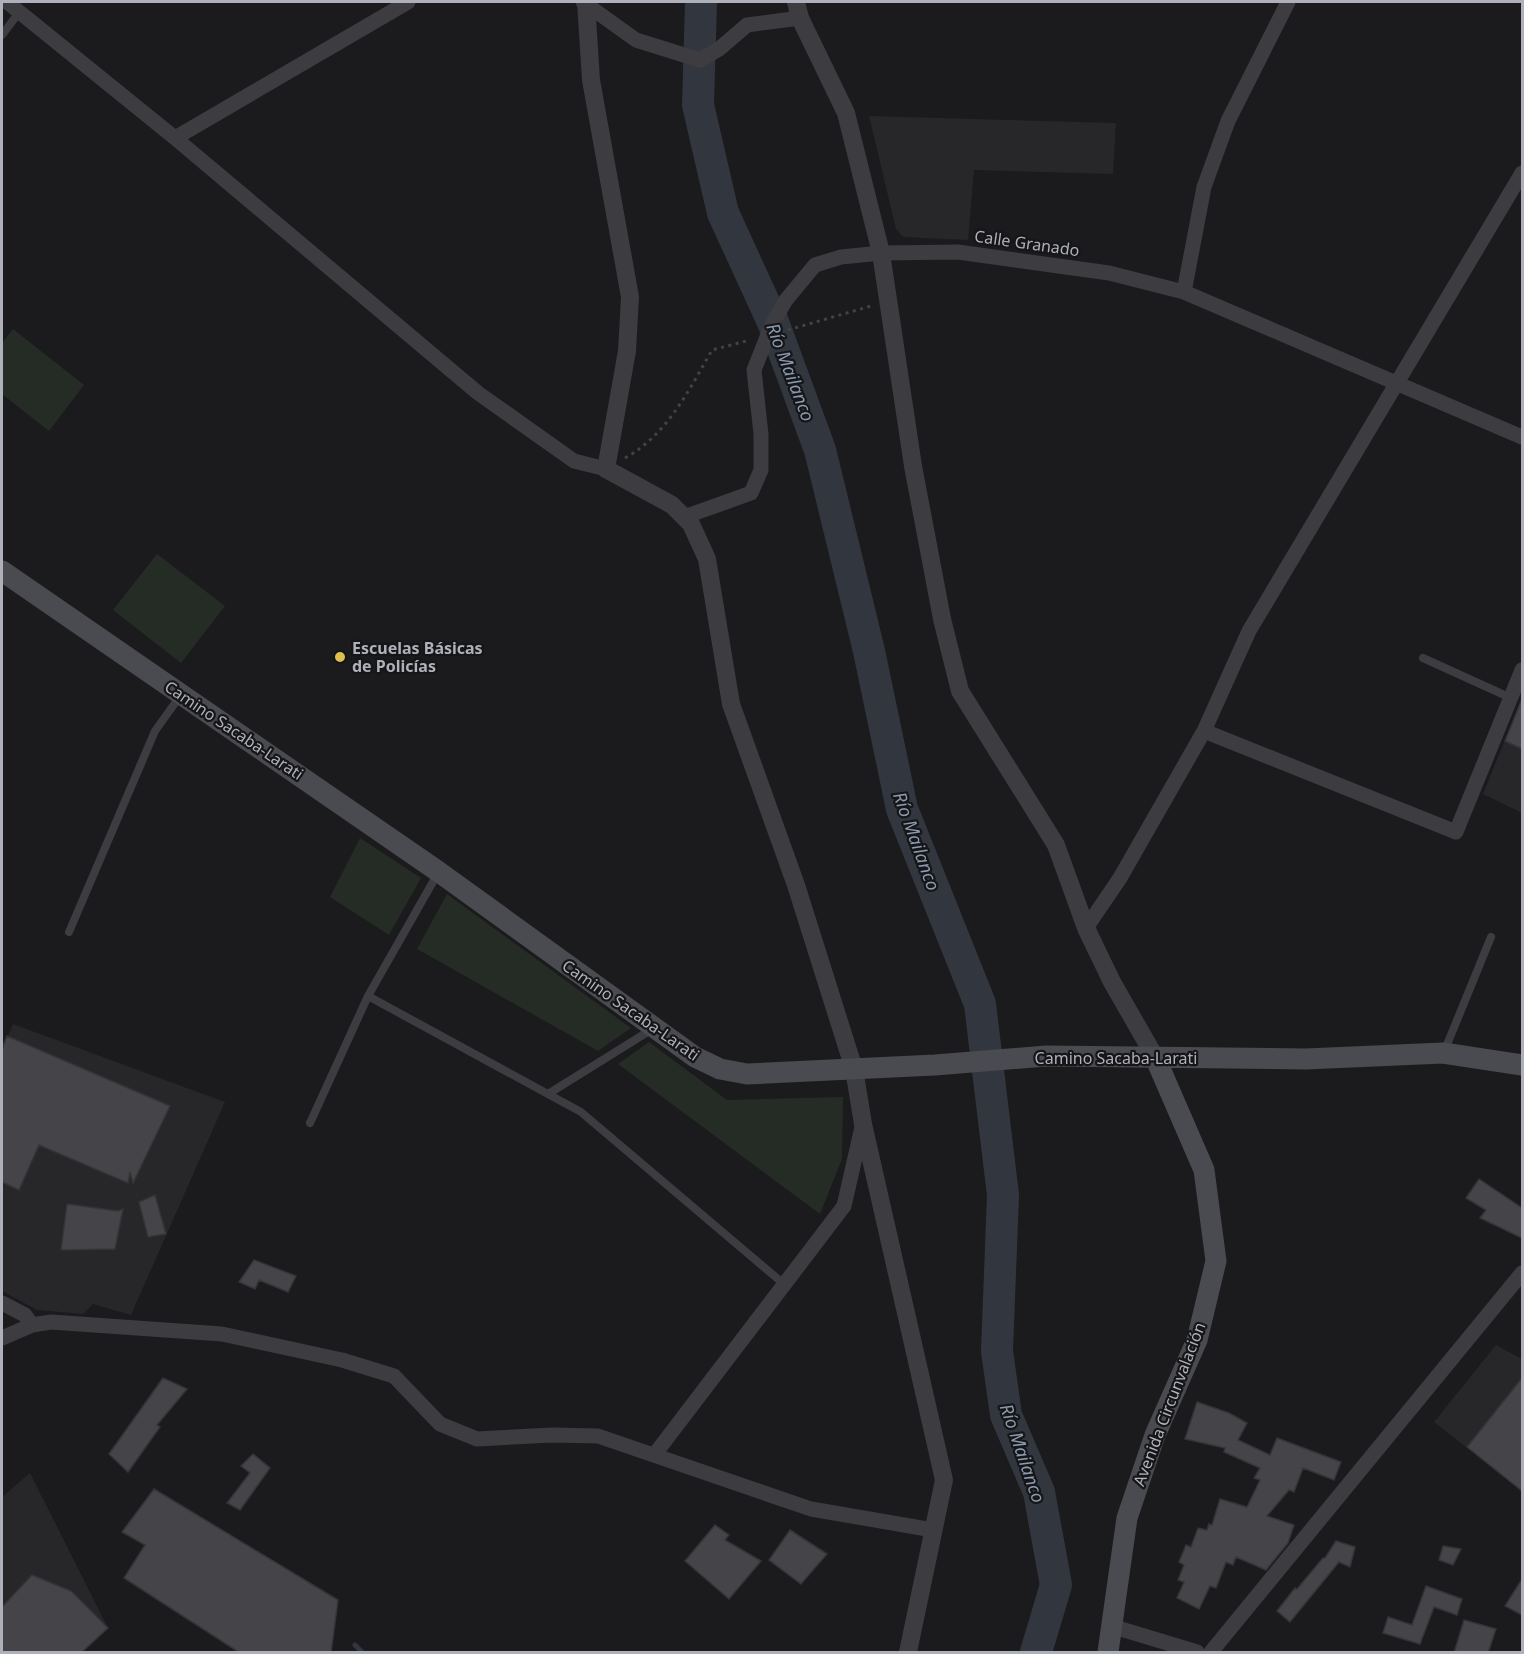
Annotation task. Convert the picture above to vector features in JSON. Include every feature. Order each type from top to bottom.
[{"type":"main road","name":"Camino Sacaba-Larati","points":[[2,571],[439,872],[695,1058],[720,1069],[747,1074],[935,1065],[1046,1056],[1306,1059],[1443,1053],[1522,1065]]},
{"type":"main road","name":"Avenida Circunvalación","points":[[1108,1653],[1127,1518],[1155,1434],[1197,1340],[1216,1261],[1204,1170],[1155,1057]]},
{"type":"street","points":[[7,2],[175,138],[478,393],[573,461],[606,469],[672,505],[691,524],[707,559],[731,704],[796,885],[854,1069],[863,1124],[944,1480],[908,1653]]},
{"type":"street","points":[[175,138],[408,2]]},
{"type":"street","points":[[585,2],[591,80],[630,297],[627,351],[606,469]]},
{"type":"street","points":[[585,2],[636,40],[700,60],[719,49],[747,25],[798,10],[846,113],[881,253],[913,466],[942,619],[960,692],[1056,845],[1086,928],[1112,982],[1155,1057]]},
{"type":"street","points":[[1184,292],[1204,187],[1228,121],[1288,2]]},
{"type":"street","points":[[1086,928],[1120,878],[1204,731],[1249,631],[1522,173]]},
{"type":"street","name":"Calle Granado","points":[[684,517],[751,493],[761,470],[761,434],[754,370],[773,322],[786,300],[815,265],[842,257],[881,253],[958,252],[1109,273],[1184,292],[1397,386],[1522,437]]},
{"type":"street","points":[[1204,731],[1456,832],[1522,670]]},
{"type":"street","points":[[655,1454],[844,1206],[863,1124]]},
{"type":"street","points":[[1211,1653],[1522,1273]]},
{"type":"street","points":[[2,1303],[25,1315],[32,1325]]},
{"type":"street","points":[[2,1338],[32,1325],[51,1322],[222,1334],[342,1360],[394,1376],[440,1424],[477,1439],[552,1435],[598,1436],[811,1509],[933,1530]]},
{"type":"street","points":[[1111,1626],[1197,1653]]},
{"type":"lane","points":[[2,34],[20,11]]},
{"type":"lane","points":[[1423,658],[1511,698]]},
{"type":"lane","points":[[69,932],[155,731],[181,694]]},
{"type":"lane","points":[[310,1123],[368,996],[439,872]]},
{"type":"lane","points":[[1443,1053],[1451,1028],[1491,937]]},
{"type":"lane","points":[[368,996],[581,1112],[785,1285]]},
{"type":"lane","points":[[548,1094],[654,1028]]},
{"type":"path","points":[[606,469],[640,450],[676,411],[712,350]]},
{"type":"shaded area","points":[[869,116],[1116,123],[1113,174],[974,170],[968,240],[903,237],[896,229]]},
{"type":"shaded area","points":[[13,329],[84,385],[49,431],[2,394],[2,343]]},
{"type":"shaded area","points":[[157,554],[225,606],[181,663],[113,610]]},
{"type":"shaded area","points":[[1522,698],[1522,813],[1483,794]]},
{"type":"shaded area","points":[[360,838],[421,878],[389,935],[330,897]]},
{"type":"shaded area","points":[[447,894],[631,1028],[598,1051],[417,949]]},
{"type":"shaded area","points":[[13,1024],[225,1102],[131,1315],[93,1304],[83,1314],[37,1310],[2,1291],[2,1049]]},
{"type":"shaded area","points":[[649,1042],[727,1100],[843,1097],[842,1159],[820,1214],[618,1064]]},
{"type":"shaded area","points":[[1496,1345],[1522,1359],[1522,1491],[1434,1422]]},
{"type":"shaded area","points":[[30,1473],[108,1628],[81,1652],[2,1652],[2,1497]]},
{"type":"building","points":[[1522,699],[1522,749],[1505,741]]},
{"type":"building","points":[[7,1036],[170,1106],[133,1183],[130,1172],[128,1183],[39,1145],[19,1190],[2,1182],[2,1049]]},
{"type":"building","points":[[1479,1179],[1522,1208],[1522,1238],[1480,1218],[1486,1210],[1466,1198]]},
{"type":"building","points":[[155,1195],[166,1234],[148,1237],[139,1202]]},
{"type":"building","points":[[67,1204],[118,1211],[123,1209],[115,1249],[61,1250]]},
{"type":"building","points":[[254,1260],[296,1276],[288,1292],[259,1280],[255,1289],[239,1282]]},
{"type":"building","points":[[163,1378],[187,1389],[157,1425],[160,1427],[128,1472],[109,1454]]},
{"type":"building","points":[[1522,1378],[1522,1491],[1467,1447]]},
{"type":"building","points":[[1197,1402],[1229,1413],[1247,1423],[1238,1440],[1270,1455],[1277,1438],[1341,1462],[1334,1480],[1303,1468],[1294,1492],[1289,1490],[1267,1516],[1294,1525],[1288,1543],[1266,1570],[1236,1557],[1233,1565],[1226,1562],[1216,1588],[1210,1586],[1199,1609],[1177,1598],[1184,1582],[1178,1580],[1184,1565],[1179,1562],[1186,1545],[1191,1547],[1198,1528],[1207,1530],[1209,1524],[1212,1525],[1220,1499],[1247,1507],[1260,1480],[1254,1478],[1260,1468],[1224,1452],[1225,1448],[1185,1439]]},
{"type":"building","points":[[253,1454],[270,1468],[240,1510],[227,1503],[250,1473],[241,1466]]},
{"type":"building","points":[[154,1489],[338,1600],[331,1653],[240,1653],[124,1578],[145,1545],[122,1532]]},
{"type":"building","points":[[715,1525],[729,1535],[725,1540],[761,1561],[729,1599],[685,1561]]},
{"type":"building","points":[[790,1530],[827,1554],[801,1584],[769,1560]]},
{"type":"building","points":[[1336,1541],[1355,1547],[1350,1567],[1339,1562],[1290,1622],[1277,1611],[1295,1588],[1297,1589],[1325,1558]]},
{"type":"building","points":[[1443,1546],[1461,1549],[1453,1565],[1439,1560]]},
{"type":"building","points":[[32,1575],[71,1591],[108,1628],[81,1653],[2,1653],[2,1607]]},
{"type":"building","points":[[1522,1579],[1522,1615],[1505,1606]]},
{"type":"building","points":[[1426,1586],[1462,1599],[1457,1615],[1434,1607],[1420,1644],[1383,1633],[1388,1617],[1412,1625]]},
{"type":"building","points":[[1464,1620],[1496,1629],[1488,1653],[1454,1653]]},
{"type":"waterway","name":"Río Mailanco","points":[[701,2],[698,105],[723,213],[773,322],[820,450],[869,651],[902,809],[980,1004],[1003,1195],[997,1351],[1006,1415],[1039,1492],[1056,1585],[1036,1652]]},
{"type":"waterway","points":[[355,1645],[362,1652]]},
{"type":"place","name":"Escuelas Básicas de Policías","points":[[340,657]]}]
